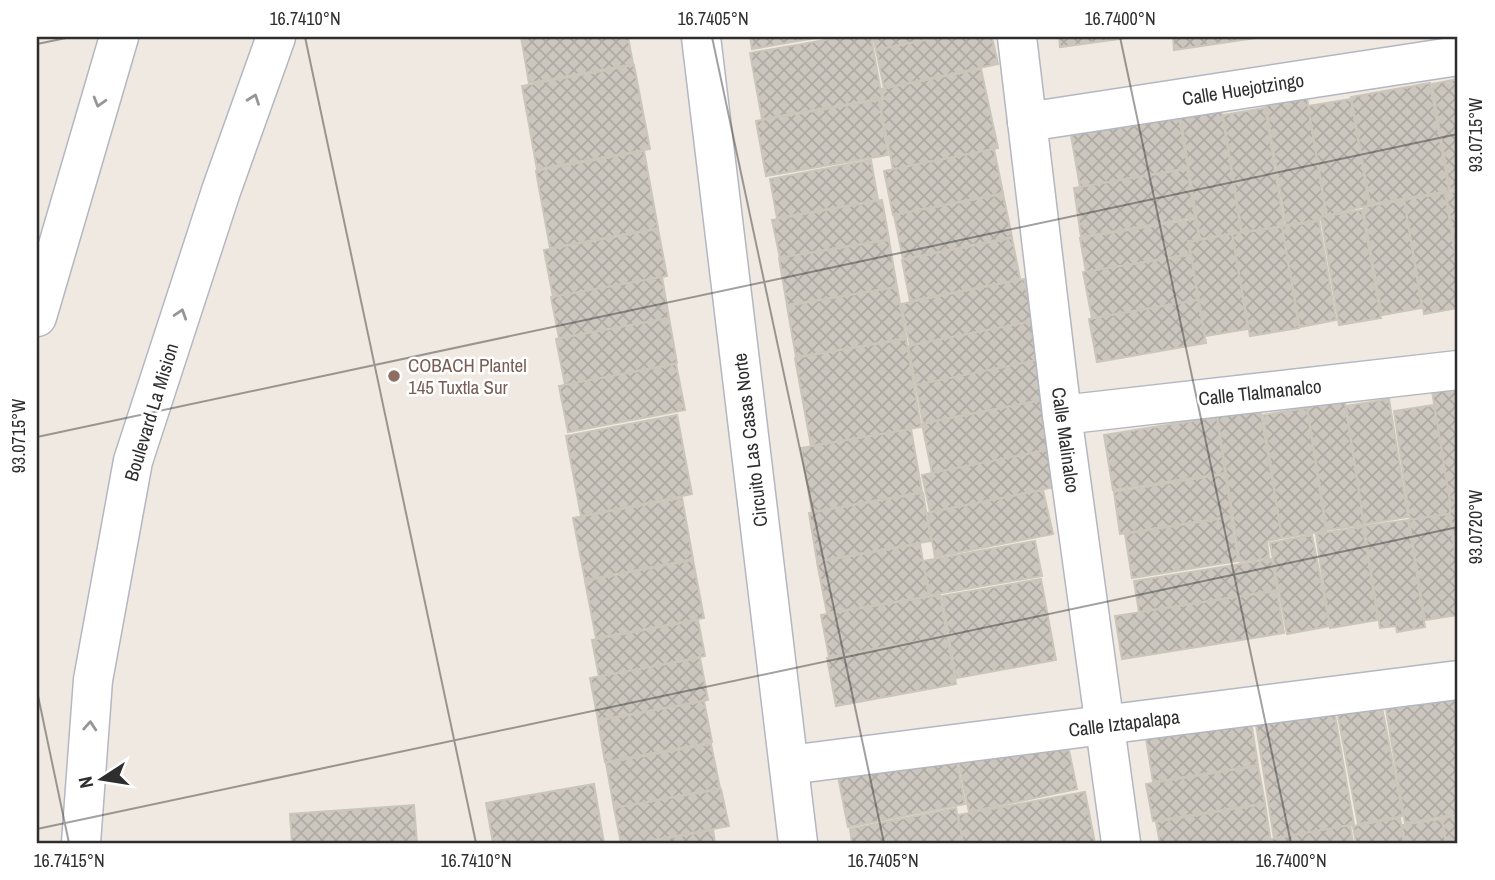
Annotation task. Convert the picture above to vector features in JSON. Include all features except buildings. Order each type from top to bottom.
[{"type":"street","points":[[37,317],[118,37]]},
{"type":"street","name":"Boulevard La Mision","points":[[81,843],[93,680],[133,461],[221,191],[276,37]]},
{"type":"street","name":"Circuito Las Casas Norte","points":[[701,37],[798,843]]},
{"type":"street","name":"Calle Malinalco","points":[[1017,37],[1062,415],[1121,843]]},
{"type":"street","name":"Calle Huejotzingo","points":[[1027,122],[1458,56]]},
{"type":"street","name":"Calle Tlalmanalco","points":[[1062,415],[1458,370]]},
{"type":"street","name":"Calle Iztapalapa","points":[[789,765],[1458,680]]},
{"type":"place","name":"COBACH Plantel 145 Tuxtla Sur","points":[[394,376]]}]
